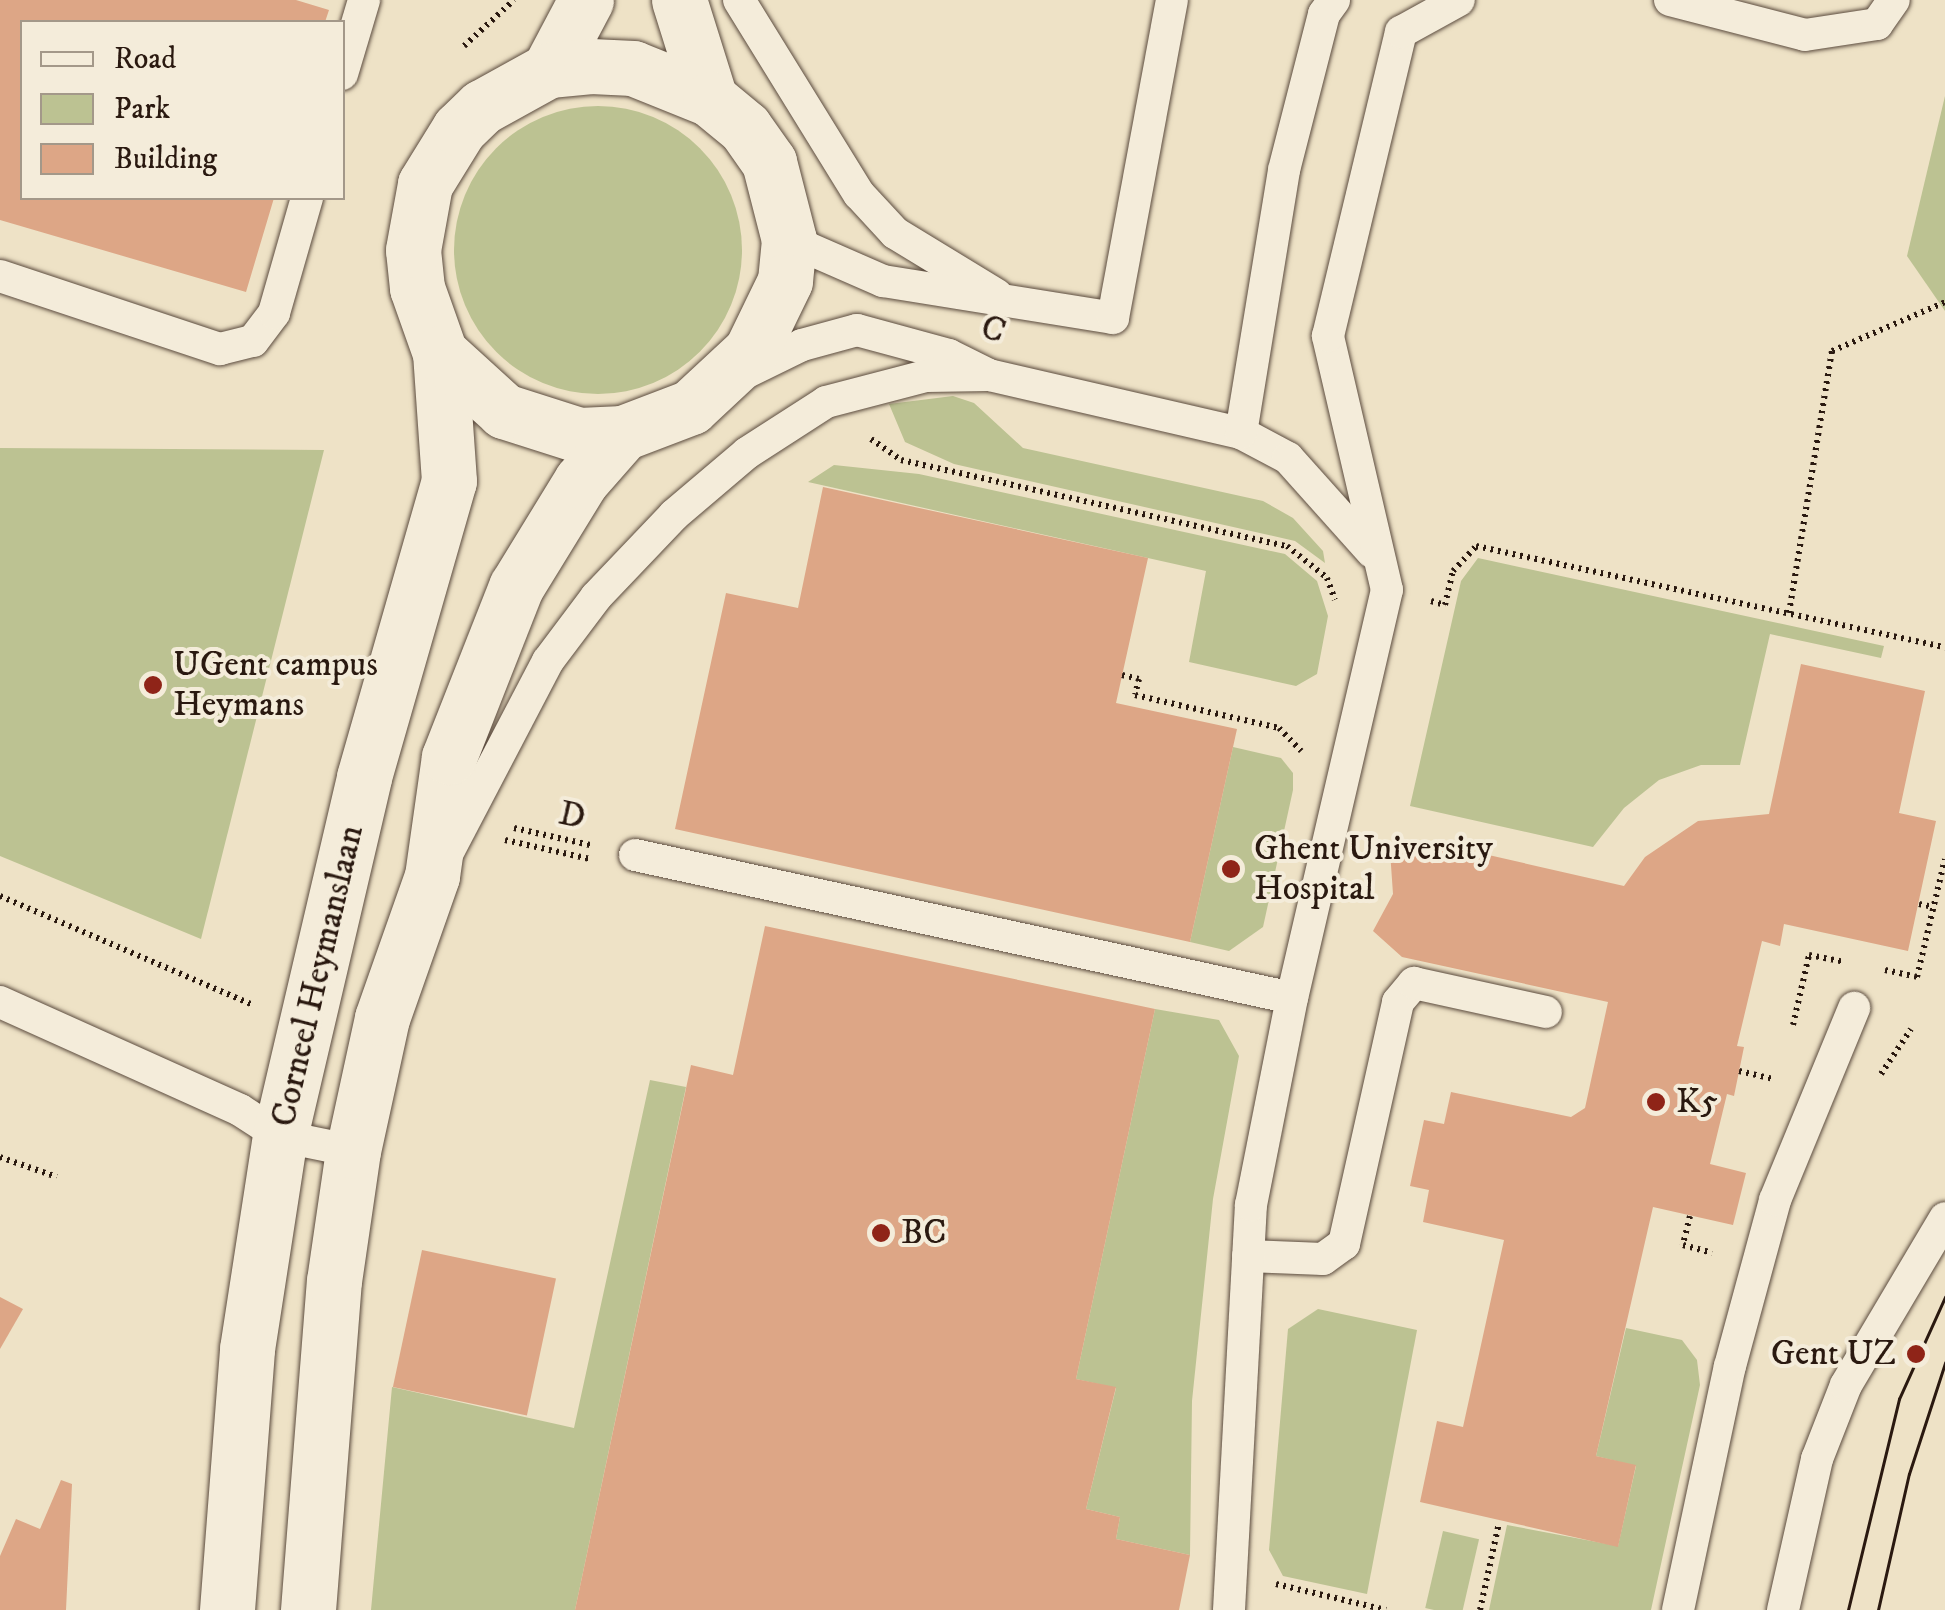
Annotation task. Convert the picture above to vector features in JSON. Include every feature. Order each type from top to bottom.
[{"type":"street","points":[[549,70],[586,0]]},
{"type":"street","points":[[679,0],[710,99]]},
{"type":"street","name":"Corneel Heymanslaan","points":[[227,1610],[247,1349],[280,1136],[360,794],[440,528],[450,435],[440,353],[417,288],[413,250],[425,184],[458,129],[482,107],[549,70],[633,68],[710,99],[745,128],[768,162],[789,240],[772,318],[722,384],[657,424],[623,433],[579,435],[504,410],[440,353]]},
{"type":"street","name":"Corneel Heymanslaan","points":[[308,1610],[334,1281],[353,1151],[382,1018],[432,876],[449,757],[480,666],[545,535],[623,433]]},
{"type":"lane","points":[[345,64],[364,0]]},
{"type":"lane","points":[[739,0],[859,194],[895,233],[997,295]]},
{"type":"lane","points":[[789,240],[883,281],[967,299],[997,295],[1113,318],[1172,0]]},
{"type":"lane","points":[[1241,434],[1284,170],[1324,14],[1334,0]]},
{"type":"lane","points":[[1229,1610],[1228,1556],[1251,1204],[1292,998],[1387,590],[1328,336],[1401,32],[1459,0]]},
{"type":"lane","points":[[1670,0],[1805,36],[1877,24],[1894,0]]},
{"type":"lane","points":[[0,276],[220,349],[253,341],[274,313],[306,200]]},
{"type":"lane","name":"C","points":[[722,384],[802,345],[858,330],[949,355],[989,375],[1241,434],[1288,458],[1316,484],[1366,539],[1387,590]]},
{"type":"lane","points":[[432,876],[548,662],[596,596],[674,515],[747,453],[826,402],[926,376],[989,375]]},
{"type":"lane","points":[[635,855],[1292,998]]},
{"type":"lane","points":[[1248,1256],[1323,1260],[1344,1244],[1398,1002],[1414,982],[1546,1012]]},
{"type":"lane","points":[[0,1002],[240,1110],[280,1136],[353,1151]]},
{"type":"lane","points":[[1678,1610],[1730,1366],[1775,1200],[1854,1008]]},
{"type":"lane","points":[[1783,1610],[1817,1460],[1846,1385],[1945,1218]]},
{"type":"path","points":[[1788,613],[1832,351],[1945,302]]},
{"type":"path","points":[[857,435],[900,460],[1287,546],[1328,578],[1445,605],[1453,571],[1476,546],[1945,646]]},
{"type":"path","points":[[1122,675],[1138,679],[1135,696],[1279,728],[1293,738],[1307,769]]},
{"type":"path","name":"D","points":[[498,825],[635,855]]},
{"type":"path","points":[[494,837],[597,860]]},
{"type":"path","points":[[1919,904],[1933,908],[1945,859]]},
{"type":"path","points":[[0,896],[233,997]]},
{"type":"path","points":[[0,1157],[57,1176]]},
{"type":"path","points":[[1480,1610],[1498,1523]]},
{"type":"path","points":[[1228,1556],[1262,1558],[1278,1586],[1386,1610]]},
{"type":"green space","points":[[1945,96],[1945,311],[1907,256]]},
{"type":"green space","points":[[598,106],[653,117],[700,148],[731,195],[742,250],[731,305],[700,352],[653,383],[598,394],[543,383],[496,352],[465,305],[454,250],[465,195],[496,148],[543,117]]},
{"type":"green space","points":[[953,396],[974,403],[1023,448],[1263,501],[1293,518],[1323,551],[1325,563],[1295,541],[954,464],[905,442],[889,404]]},
{"type":"green space","points":[[0,448],[324,450],[201,939],[0,856]]},
{"type":"green space","points":[[834,465],[919,474],[1285,554],[1317,581],[1328,616],[1317,674],[1296,686],[1189,662],[1206,571],[808,482]]},
{"type":"green space","points":[[1478,558],[1884,646],[1881,658],[1770,634],[1740,765],[1701,765],[1659,780],[1624,808],[1593,847],[1410,806],[1461,581]]},
{"type":"green space","points":[[1233,747],[1281,758],[1293,773],[1293,790],[1263,927],[1229,951],[1190,942]]},
{"type":"green space","points":[[1155,1009],[1219,1020],[1239,1056],[1213,1199],[1192,1401],[1190,1555],[1116,1539],[1120,1517],[1086,1509],[1116,1388],[1076,1379]]},
{"type":"green space","points":[[650,1080],[686,1087],[575,1610],[371,1610],[392,1387],[574,1428]]},
{"type":"green space","points":[[1318,1309],[1417,1330],[1367,1594],[1283,1576],[1269,1550],[1288,1329]]},
{"type":"green space","points":[[1626,1328],[1682,1340],[1697,1360],[1700,1385],[1651,1610],[1489,1610],[1507,1525],[1618,1546],[1636,1466],[1596,1456]]},
{"type":"green space","points":[[1443,1531],[1479,1539],[1463,1610],[1425,1608]]},
{"type":"building","points":[[0,0],[296,0],[329,10],[326,20],[20,20],[20,200],[273,200],[246,292],[0,220]]},
{"type":"building","points":[[823,487],[1148,558],[1116,703],[1237,729],[1190,942],[675,829],[726,593],[798,608]]},
{"type":"building","name":"K5","points":[[1801,664],[1925,691],[1899,813],[1936,821],[1908,951],[1784,924],[1780,946],[1762,941],[1737,1046],[1744,1047],[1734,1096],[1727,1094],[1710,1164],[1746,1173],[1733,1225],[1653,1207],[1596,1456],[1636,1465],[1618,1547],[1420,1502],[1437,1421],[1463,1427],[1504,1240],[1423,1222],[1429,1190],[1410,1186],[1424,1120],[1444,1124],[1451,1092],[1571,1117],[1585,1108],[1608,1002],[1402,957],[1373,931],[1393,894],[1390,851],[1427,841],[1624,886],[1645,857],[1698,821],[1769,814]]},
{"type":"building","name":"BC","points":[[765,926],[1155,1009],[1076,1379],[1116,1387],[1086,1509],[1120,1517],[1116,1539],[1190,1555],[1179,1610],[575,1610],[691,1065],[733,1075]]},
{"type":"building","points":[[422,1250],[556,1278],[527,1415],[393,1387]]},
{"type":"building","points":[[0,1297],[23,1309],[0,1349]]},
{"type":"building","points":[[61,1480],[72,1484],[66,1610],[0,1610],[0,1556],[16,1519],[40,1529]]},
{"type":"tram line","points":[[1848,1610],[1899,1399],[1945,1297]]},
{"type":"tram line","points":[[1878,1610],[1909,1474],[1945,1363]]},
{"type":"place","name":"UGent campus Heymans","points":[[153,685]]},
{"type":"place","name":"Ghent University Hospital","points":[[1231,869]]},
{"type":"place","name":"K5","points":[[1656,1102]]},
{"type":"place","name":"BC","points":[[881,1233]]},
{"type":"place","name":"Gent UZ","points":[[1916,1354]]}]
